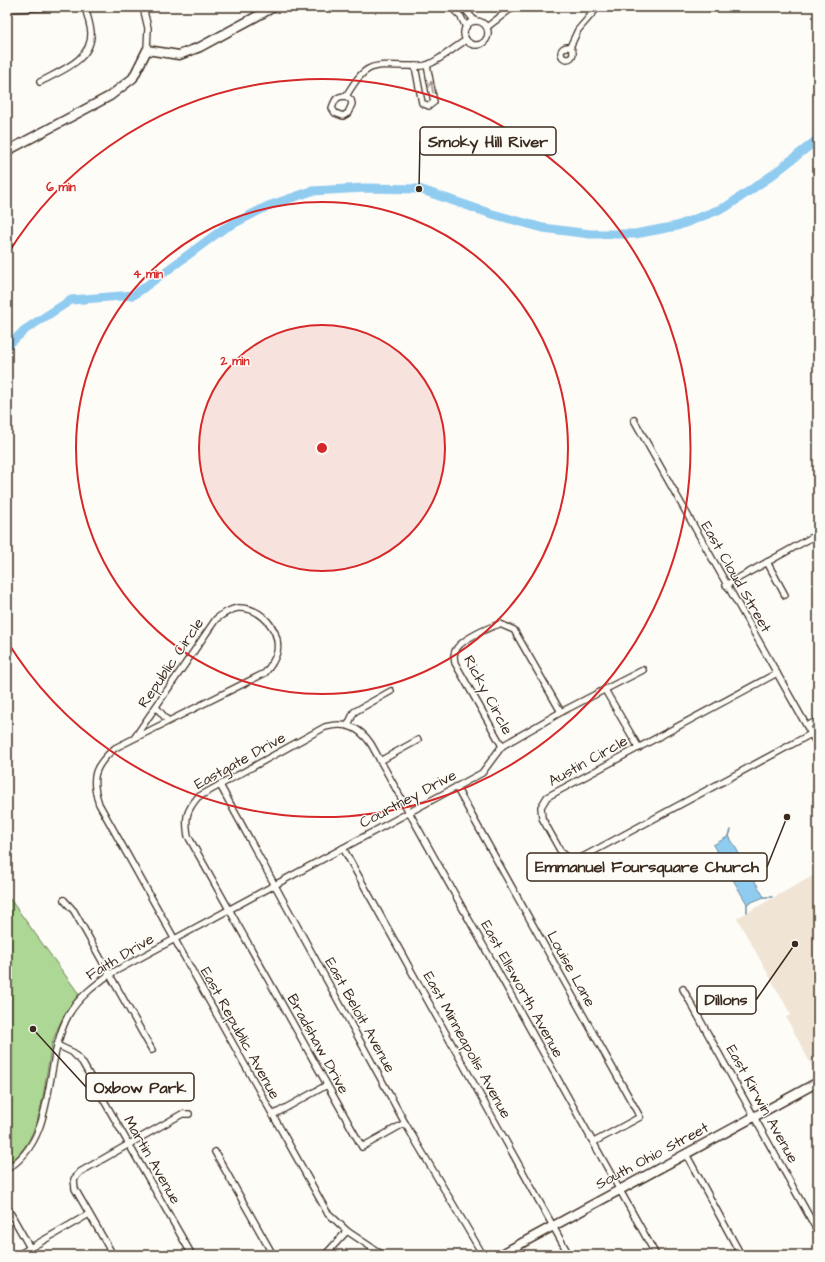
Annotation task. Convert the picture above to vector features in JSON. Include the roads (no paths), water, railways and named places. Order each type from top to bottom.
[{"type":"main road","points":[[7,151],[110,96],[133,78],[147,50],[179,55],[200,47],[274,7]]},
{"type":"main road","name":"South Ohio Street","points":[[500,1255],[818,1082]]},
{"type":"street","points":[[7,9],[58,7]]},
{"type":"street","points":[[40,82],[77,62],[86,50],[91,33],[85,7]]},
{"type":"street","points":[[143,7],[148,28],[147,50]]},
{"type":"street","points":[[451,7],[461,17],[466,27]]},
{"type":"street","points":[[464,7],[475,21]]},
{"type":"street","points":[[487,27],[513,7]]},
{"type":"street","points":[[570,47],[578,30],[598,7]]},
{"type":"street","points":[[475,21],[482,22],[487,27],[487,39],[481,45],[472,45],[466,40],[464,33],[466,27],[475,21]]},
{"type":"street","points":[[346,96],[359,74],[370,67],[382,64],[415,66],[427,64],[466,40]]},
{"type":"street","points":[[415,66],[422,103],[429,106],[434,102],[427,64]]},
{"type":"street","name":"East Cloud Street","points":[[634,420],[818,746]]},
{"type":"street","points":[[726,584],[818,534]]},
{"type":"street","points":[[767,562],[785,595]]},
{"type":"street","name":"Republic Circle","points":[[99,804],[94,788],[96,771],[104,758],[115,748],[265,673],[272,664],[277,651],[276,638],[271,625],[262,615],[252,610],[238,608],[221,615],[210,627],[135,737]]},
{"type":"street","name":"Ricky Circle","points":[[502,746],[455,663],[455,651],[462,643],[500,624],[514,630],[561,712]]},
{"type":"street","name":"Courtney Drive","points":[[174,940],[482,773],[502,746],[561,712],[643,670]]},
{"type":"street","name":"Austin Circle","points":[[777,673],[543,801],[540,812],[542,818],[565,856],[575,859],[585,856],[811,734]]},
{"type":"street","points":[[605,690],[639,748]]},
{"type":"street","points":[[348,725],[354,712],[391,692]]},
{"type":"street","points":[[156,707],[168,721]]},
{"type":"street","points":[[807,726],[818,720]]},
{"type":"street","name":"Eastgate Drive","points":[[229,910],[188,836],[185,821],[191,806],[198,797],[325,727],[337,724],[348,725]]},
{"type":"street","name":"East Ellsworth Avenue","points":[[348,725],[365,736],[380,761],[656,1255]]},
{"type":"street","points":[[380,761],[418,740]]},
{"type":"street","name":"East Beloit Avenue","points":[[220,785],[405,1123],[483,1255]]},
{"type":"street","name":"Louise Lane","points":[[456,787],[640,1117],[594,1142]]},
{"type":"street","name":"East Republic Avenue","points":[[99,804],[327,1212],[347,1231],[383,1255]]},
{"type":"street","name":"East Minneapolis Avenue","points":[[342,848],[569,1255]]},
{"type":"street","points":[[64,900],[74,911],[152,1050]]},
{"type":"street","name":"Bradshaw Drive","points":[[229,910],[362,1147],[405,1123]]},
{"type":"street","name":"Faith Drive","points":[[7,1169],[28,1149],[42,1120],[57,1045],[69,1014],[88,991],[110,974],[174,940]]},
{"type":"street","name":"East Kirwin Avenue","points":[[683,989],[755,1116],[818,1232]]},
{"type":"street","name":"Martin Avenue","points":[[57,1045],[72,1052],[82,1062],[192,1255]]},
{"type":"street","points":[[273,1115],[327,1085]]},
{"type":"street","points":[[113,1255],[75,1189],[74,1179],[80,1172],[182,1114],[189,1114]]},
{"type":"street","points":[[215,1152],[272,1255]]},
{"type":"street","points":[[686,1154],[741,1255]]},
{"type":"street","points":[[7,1207],[34,1255]]},
{"type":"street","points":[[18,1255],[89,1214]]},
{"type":"street","points":[[325,1255],[347,1231]]},
{"type":"water","points":[[729,836],[764,897],[747,904],[713,845]]},
{"type":"waterway","points":[[7,346],[26,329],[71,300],[134,295],[223,229],[268,206],[312,191],[365,188],[419,189],[489,213],[543,228],[590,234],[635,234],[677,226],[726,207],[771,176],[818,139]]},
{"type":"waterway","points":[[729,836],[731,830]]},
{"type":"waterway","points":[[764,897],[772,897]]},
{"type":"waterway","points":[[747,904],[747,912]]},
{"type":"place","name":"Smoky Hill River","points":[[419,189]]},
{"type":"place","name":"Emmanuel Foursquare Church","points":[[787,817]]},
{"type":"place","name":"Dillons","points":[[795,944]]},
{"type":"place","name":"Oxbow Park","points":[[33,1029]]}]
